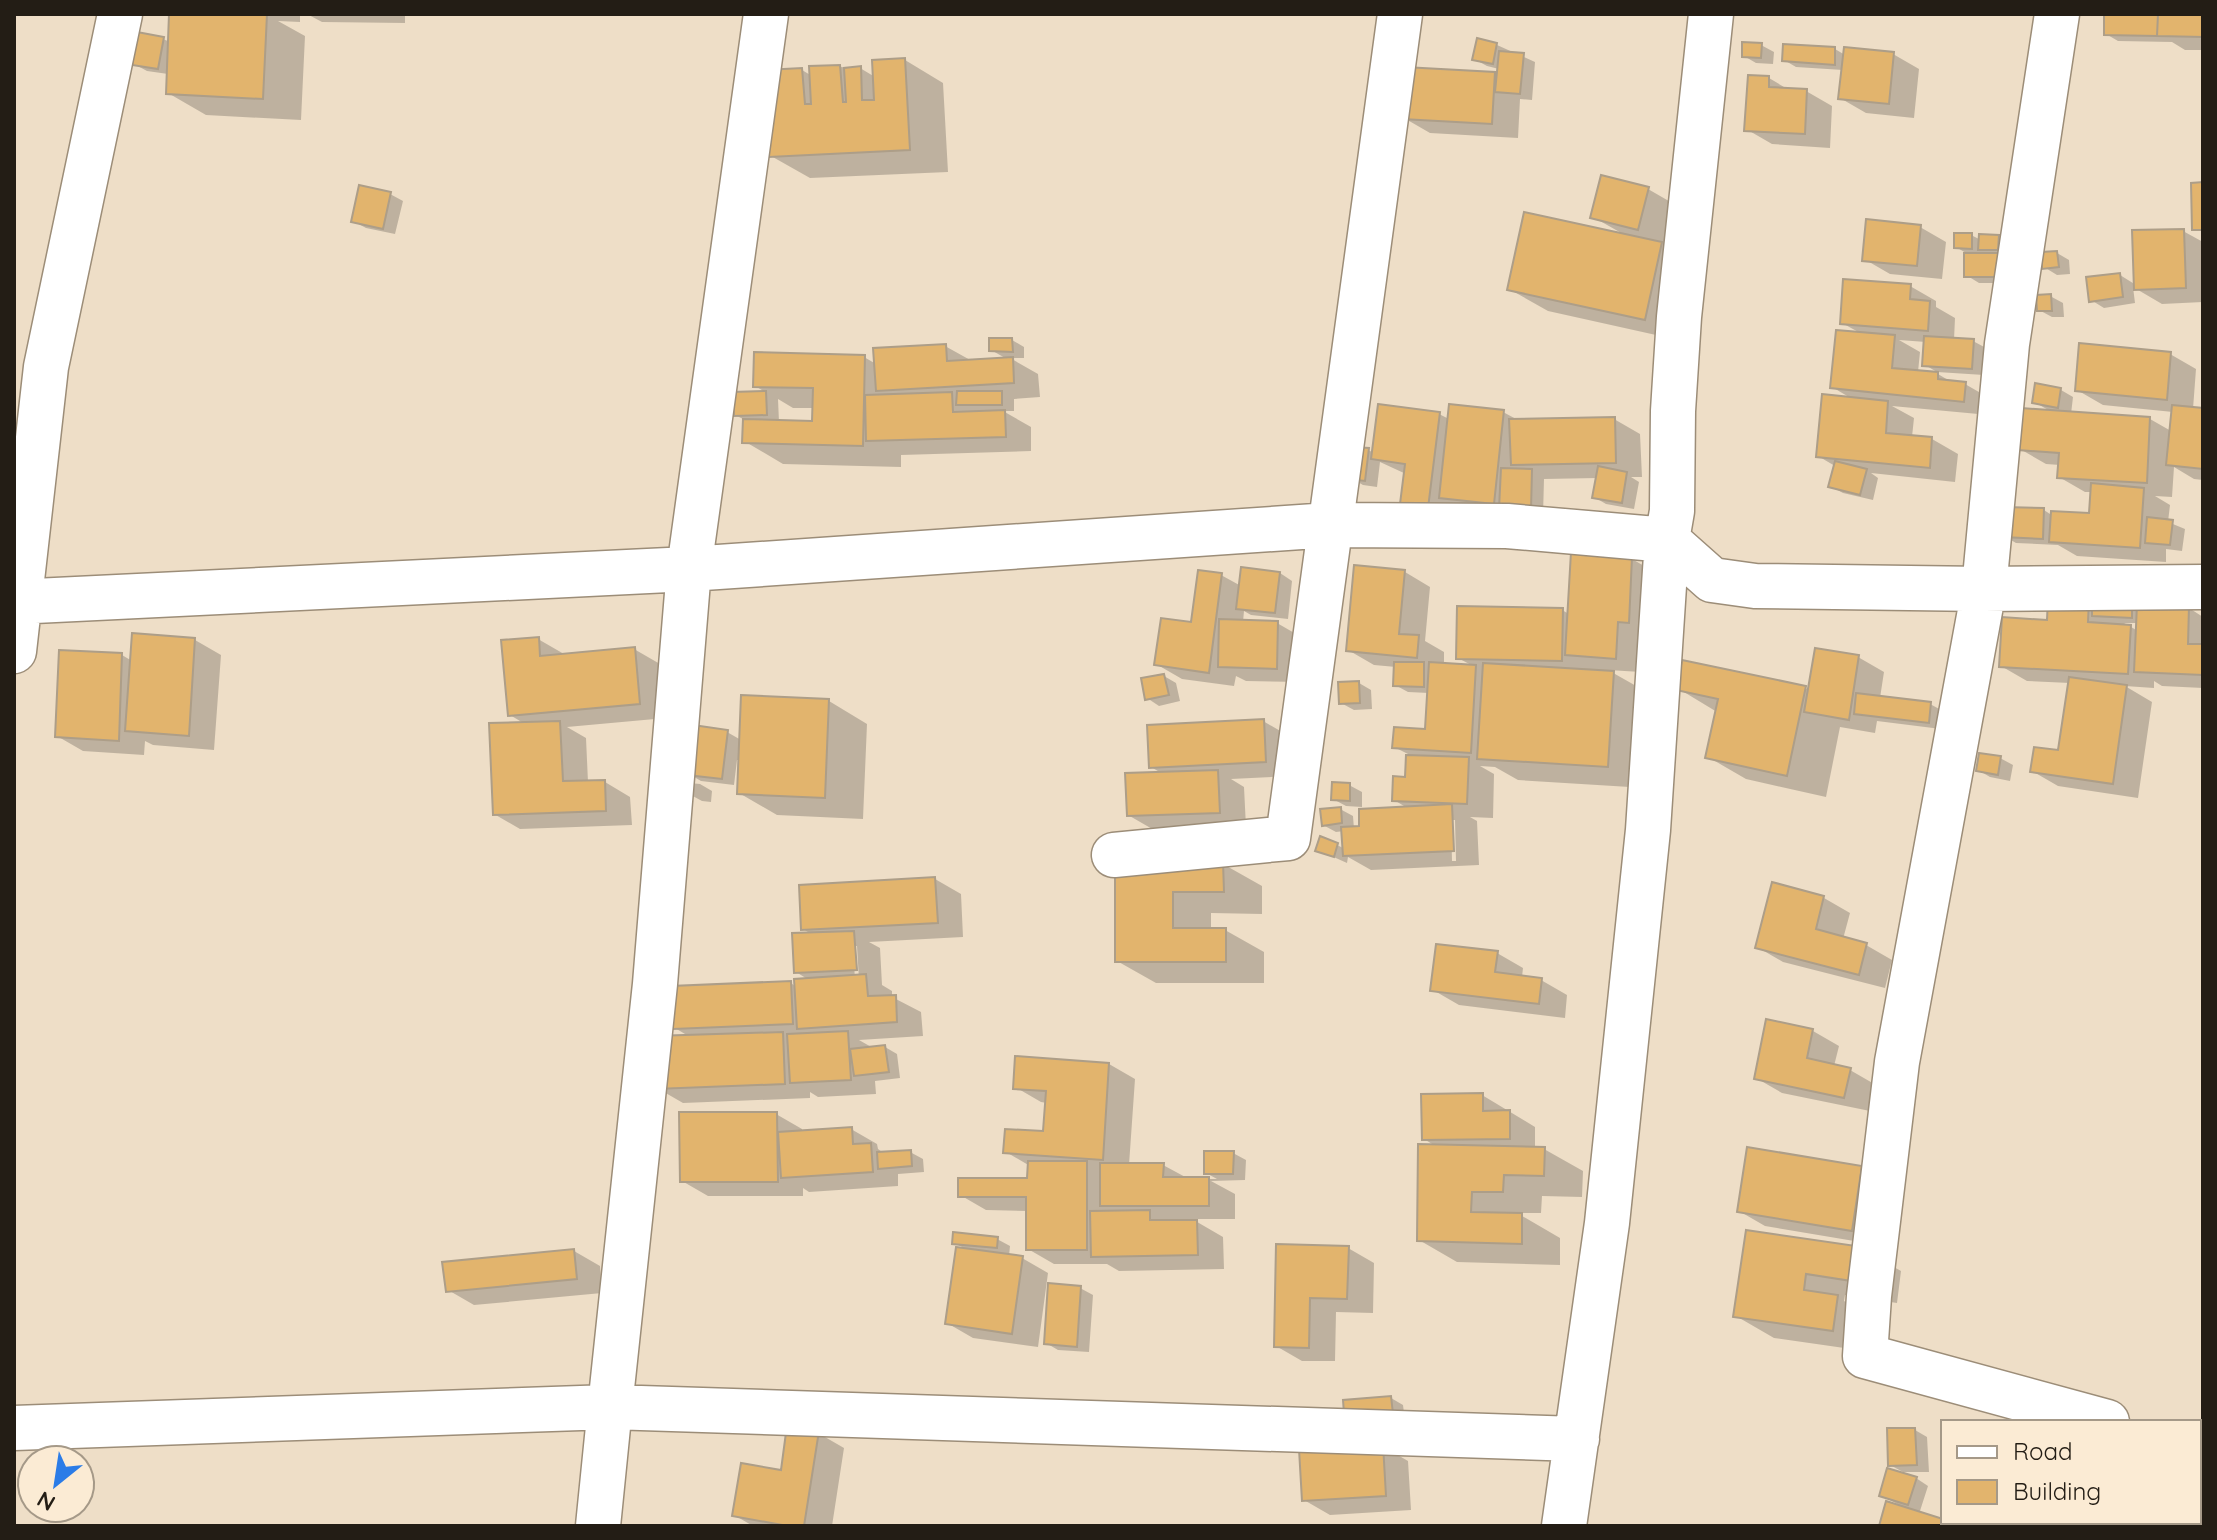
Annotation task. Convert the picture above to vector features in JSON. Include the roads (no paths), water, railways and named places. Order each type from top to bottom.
[{"type":"street","points":[[14,651],[17,602],[46,367],[120,14]]},
{"type":"street","points":[[598,1526],[655,984],[689,569],[766,14]]},
{"type":"street","points":[[1114,855],[1288,838],[1400,14]]},
{"type":"street","points":[[1564,1526],[1607,1223],[1648,830],[1667,540],[1672,511],[1673,411],[1679,317],[1711,14]]},
{"type":"street","points":[[2057,14],[2007,344],[1984,589],[1897,1062],[1869,1296],[1865,1356],[2100,1420]]},
{"type":"street","points":[[17,602],[689,569],[1330,525],[1507,526],[1667,540],[1712,580],[1755,586],[1984,589],[2203,587]]},
{"type":"street","points":[[14,1428],[610,1407],[1577,1439]]}]
